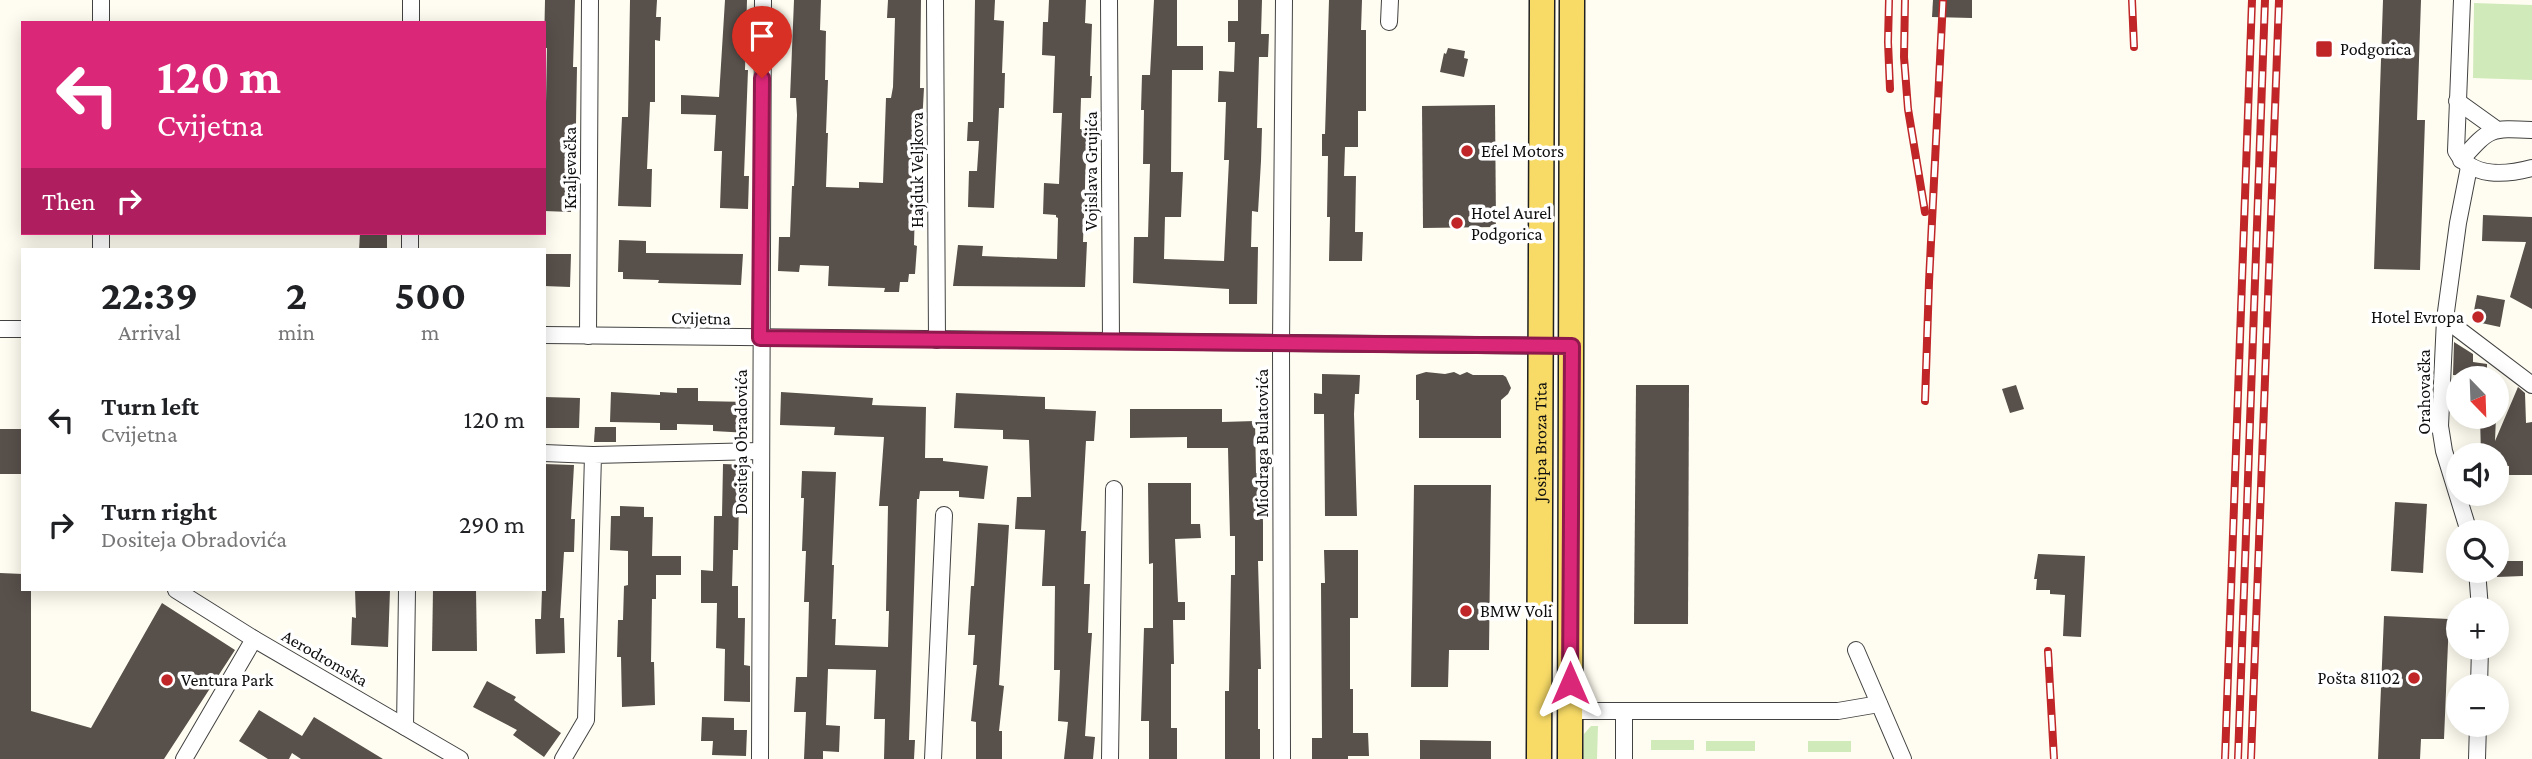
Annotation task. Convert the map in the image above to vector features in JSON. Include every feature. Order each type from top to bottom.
[{"type":"main road","name":"Josipa Broza Tita","points":[[1539,759],[1542,0]]},
{"type":"main road","name":"Josipa Broza Tita","points":[[1570,759],[1572,0]]},
{"type":"street","points":[[101,0],[101,21]]},
{"type":"street","points":[[411,0],[411,21]]},
{"type":"street","name":"Kraljevačka","points":[[588,336],[590,0]]},
{"type":"street","name":"Dositeja Obradovića","points":[[760,759],[763,0]]},
{"type":"street","name":"Hajduk Veljkova","points":[[935,0],[937,340]]},
{"type":"street","name":"Vojislava Grujića","points":[[1109,0],[1111,341]]},
{"type":"street","name":"Miodraga Bulatovića","points":[[1282,759],[1284,0]]},
{"type":"street","points":[[1389,22],[1390,0]]},
{"type":"street","name":"Orahovačka","points":[[2462,0],[2456,151],[2465,164],[2445,319],[2440,426],[2444,451],[2465,520]]},
{"type":"street","points":[[2457,102],[2496,129],[2532,130]]},
{"type":"street","points":[[2496,129],[2478,141],[2465,164],[2500,173],[2514,173],[2532,167]]},
{"type":"street","points":[[2445,319],[2532,385]]},
{"type":"street","points":[[0,329],[21,329]]},
{"type":"street","name":"Cvijetna","points":[[546,335],[1572,346]]},
{"type":"street","points":[[546,453],[593,455],[760,451]]},
{"type":"street","points":[[563,759],[586,720],[593,455]]},
{"type":"street","points":[[1110,759],[1114,489]]},
{"type":"street","points":[[933,759],[944,515]]},
{"type":"street","points":[[178,591],[254,639]]},
{"type":"street","points":[[405,727],[407,591]]},
{"type":"street","name":"Aerodromska","points":[[184,759],[254,639],[460,759]]},
{"type":"street","points":[[1856,650],[1903,759]]},
{"type":"street","points":[[1570,711],[1838,712],[1880,705]]},
{"type":"street","points":[[1624,711],[1624,759]]},
{"type":"street","points":[[2477,759],[2478,737]]},
{"type":"green space","points":[[2474,3],[2532,5],[2532,80],[2473,78]]},
{"type":"green space","points":[[1591,726],[1598,726],[1597,759],[1583,759],[1584,734]]},
{"type":"green space","points":[[1651,740],[1694,740],[1694,750],[1651,750]]},
{"type":"green space","points":[[1706,741],[1755,741],[1755,751],[1706,751]]},
{"type":"green space","points":[[1808,741],[1851,741],[1851,752],[1808,752]]},
{"type":"building","points":[[545,0],[575,0],[573,67],[577,67],[576,123],[571,212],[546,211],[547,48]]},
{"type":"building","points":[[630,0],[657,0],[656,17],[661,17],[660,41],[655,40],[655,102],[650,102],[647,169],[652,169],[651,207],[618,206],[622,117],[628,117]]},
{"type":"building","points":[[725,0],[747,0],[745,70],[748,70],[744,176],[749,176],[748,209],[720,208],[722,151],[714,151],[716,115],[681,114],[681,95],[719,97]]},
{"type":"building","points":[[794,0],[821,0],[820,30],[826,31],[825,80],[828,80],[826,187],[859,188],[859,182],[883,183],[886,98],[891,98],[893,87],[895,18],[887,18],[888,0],[921,0],[920,88],[924,88],[922,124],[917,124],[915,274],[909,274],[908,282],[900,282],[899,292],[884,292],[885,288],[828,286],[829,266],[800,265],[799,272],[778,271],[779,237],[790,237],[794,186],[797,115],[796,98],[790,98]]},
{"type":"building","points":[[975,0],[995,0],[994,20],[1004,21],[1004,108],[999,108],[994,208],[968,207],[969,171],[977,171],[979,141],[967,141],[968,122],[973,122]]},
{"type":"building","points":[[1049,0],[1086,0],[1085,23],[1092,24],[1091,98],[1081,98],[1080,129],[1095,130],[1093,160],[1086,159],[1083,242],[1087,242],[1085,287],[953,286],[958,245],[983,246],[982,256],[1057,259],[1058,218],[1056,215],[1043,214],[1044,183],[1059,184],[1062,113],[1053,113],[1055,56],[1042,55],[1043,22],[1048,22]]},
{"type":"building","points":[[1154,0],[1177,0],[1177,46],[1203,46],[1203,70],[1172,70],[1171,172],[1183,172],[1181,217],[1165,217],[1164,259],[1224,261],[1229,160],[1224,160],[1226,102],[1218,102],[1219,71],[1234,72],[1235,42],[1228,42],[1228,21],[1238,21],[1238,0],[1262,0],[1261,34],[1269,34],[1268,57],[1259,57],[1257,128],[1262,128],[1261,161],[1258,212],[1252,211],[1251,247],[1258,247],[1257,304],[1229,304],[1229,289],[1133,283],[1134,237],[1148,237],[1150,164],[1143,164],[1144,110],[1141,110],[1142,75],[1150,75]]},
{"type":"building","points":[[1329,0],[1362,0],[1361,30],[1366,30],[1366,111],[1358,111],[1358,147],[1345,147],[1344,176],[1356,176],[1355,232],[1363,232],[1362,261],[1329,261],[1328,156],[1322,156],[1322,134],[1325,134]]},
{"type":"building","points":[[1933,0],[1972,0],[1972,18],[1932,17]]},
{"type":"building","name":"Podgorica","points":[[2383,0],[2421,0],[2417,120],[2425,120],[2420,270],[2374,269]]},
{"type":"building","points":[[1448,48],[1465,51],[1464,58],[1468,59],[1464,77],[1440,72],[1444,53],[1446,54]]},
{"type":"building","points":[[1495,105],[1496,227],[1423,228],[1422,106]]},
{"type":"building","points":[[2483,215],[2532,217],[2532,309],[2510,297],[2526,242],[2482,241]]},
{"type":"building","points":[[360,235],[387,235],[387,248],[359,248]]},
{"type":"building","points":[[619,240],[646,241],[646,253],[743,254],[741,285],[658,283],[659,280],[623,279],[623,272],[618,272]]},
{"type":"building","points":[[546,254],[571,254],[570,287],[546,286]]},
{"type":"building","points":[[2477,295],[2505,300],[2500,327],[2472,321]]},
{"type":"building","points":[[2454,342],[2473,354],[2473,362],[2487,364],[2487,366],[2453,366]]},
{"type":"building","points":[[1426,372],[1454,372],[1460,375],[1467,372],[1473,375],[1506,377],[1511,388],[1501,400],[1501,438],[1419,438],[1416,375]]},
{"type":"building","points":[[1322,374],[1360,375],[1354,414],[1357,516],[1325,516],[1324,414],[1314,414],[1314,393],[1322,394]]},
{"type":"building","points":[[1636,385],[1689,385],[1688,624],[1634,624]]},
{"type":"building","points":[[2016,385],[2024,409],[2010,413],[2002,389]]},
{"type":"building","points":[[2518,387],[2525,393],[2526,423],[2532,422],[2532,475],[2509,475],[2509,443],[2481,443],[2480,429],[2495,429],[2495,441],[2500,429],[2510,429],[2510,406]]},
{"type":"building","points":[[677,388],[698,388],[698,401],[750,402],[749,433],[713,431],[713,425],[677,424],[677,430],[660,430],[660,423],[610,422],[611,392],[660,395],[660,392],[677,393]]},
{"type":"building","points":[[781,392],[873,398],[872,405],[926,407],[925,458],[943,458],[943,461],[988,466],[984,499],[959,497],[959,491],[920,491],[917,499],[909,740],[915,740],[914,759],[884,759],[885,719],[874,719],[876,670],[828,669],[826,725],[840,726],[839,752],[823,751],[823,759],[804,759],[806,712],[794,712],[796,677],[807,677],[809,602],[804,602],[806,551],[802,551],[802,471],[836,472],[832,565],[835,645],[888,647],[888,506],[879,506],[884,437],[834,435],[835,427],[780,425]]},
{"type":"building","points":[[956,393],[1045,397],[1045,409],[1096,411],[1094,441],[1086,441],[1081,531],[1086,531],[1084,584],[1090,584],[1088,633],[1092,633],[1085,736],[1095,737],[1093,759],[1064,759],[1068,722],[1058,721],[1060,670],[1054,670],[1055,586],[1042,586],[1045,530],[1015,529],[1017,497],[1031,497],[1029,440],[1003,439],[1003,430],[954,428]]},
{"type":"building","points":[[546,397],[580,398],[579,428],[546,428]]},
{"type":"building","points":[[1130,409],[1222,409],[1222,422],[1255,421],[1256,473],[1261,473],[1263,522],[1263,561],[1258,561],[1260,759],[1225,759],[1225,691],[1229,691],[1231,575],[1235,575],[1235,536],[1230,536],[1228,448],[1187,448],[1187,437],[1130,438]]},
{"type":"building","points":[[595,427],[616,427],[616,442],[594,442]]},
{"type":"building","points":[[0,429],[21,429],[21,474],[0,474]]},
{"type":"building","points":[[546,464],[574,465],[571,519],[575,519],[574,552],[564,552],[560,618],[564,618],[565,653],[536,654],[535,619],[541,619],[542,591],[546,591]]},
{"type":"building","points":[[723,464],[748,465],[748,499],[739,499],[738,550],[733,550],[732,586],[738,586],[738,618],[745,618],[744,665],[750,666],[750,702],[724,701],[725,649],[716,648],[717,603],[701,603],[701,570],[713,571],[714,516],[722,516]]},
{"type":"building","points":[[1148,483],[1191,483],[1191,524],[1200,524],[1201,538],[1175,539],[1178,602],[1185,602],[1185,620],[1173,620],[1171,728],[1177,728],[1177,759],[1149,759],[1149,721],[1141,721],[1144,628],[1153,628],[1153,563],[1149,564]]},
{"type":"building","points":[[1414,485],[1491,485],[1489,650],[1449,650],[1448,687],[1411,687]]},
{"type":"building","points":[[2395,502],[2427,504],[2423,573],[2391,571]]},
{"type":"building","points":[[620,506],[644,507],[644,517],[653,517],[652,556],[681,556],[681,575],[656,575],[656,599],[652,599],[651,662],[654,662],[655,705],[622,707],[621,657],[617,657],[618,620],[623,620],[624,586],[628,585],[628,551],[610,550],[611,516],[620,516]]},
{"type":"building","points":[[978,523],[1009,525],[999,685],[1004,686],[999,731],[1002,731],[1002,759],[976,759],[976,722],[971,721],[977,665],[973,665],[975,635],[968,635]]},
{"type":"building","points":[[1324,550],[1358,550],[1358,618],[1350,618],[1350,689],[1353,689],[1353,733],[1368,733],[1369,756],[1312,759],[1312,738],[1322,738],[1321,583],[1325,583]]},
{"type":"building","points":[[2038,554],[2085,556],[2081,637],[2063,636],[2065,595],[2050,594],[2050,590],[2036,590],[2037,579],[2034,579]]},
{"type":"building","points":[[2509,561],[2523,561],[2523,576],[2509,577]]},
{"type":"building","name":"Ventura Park","points":[[0,573],[21,574],[21,591],[31,591],[31,711],[91,728],[162,603],[235,650],[164,759],[0,759]]},
{"type":"building","points":[[355,591],[390,591],[388,647],[351,645],[352,617],[356,618]]},
{"type":"building","points":[[433,591],[476,591],[477,651],[432,651]]},
{"type":"building","name":"Pošta 81102","points":[[2384,616],[2446,619],[2444,739],[2421,739],[2420,759],[2378,759]]},
{"type":"building","points":[[487,681],[516,697],[514,700],[561,733],[544,757],[513,735],[517,730],[473,707]]},
{"type":"building","points":[[259,710],[302,736],[314,717],[383,759],[301,759],[292,753],[289,759],[268,759],[239,741]]},
{"type":"building","points":[[702,717],[734,718],[734,730],[747,730],[746,756],[712,755],[713,741],[701,741]]},
{"type":"building","points":[[1420,740],[1491,741],[1491,759],[1420,759]]},
{"type":"railway","points":[[1889,0],[1890,89]]},
{"type":"railway","points":[[1905,0],[1904,57],[1908,109],[1925,212]]},
{"type":"railway","points":[[1925,401],[1943,0]]},
{"type":"railway","points":[[2132,0],[2134,47]]},
{"type":"railway","points":[[2225,759],[2252,0]]},
{"type":"railway","points":[[2238,759],[2265,0]]},
{"type":"railway","points":[[2251,759],[2279,0]]},
{"type":"railway","points":[[2048,651],[2054,759]]},
{"type":"place","name":"Podgorica","points":[[2324,49]]},
{"type":"place","name":"Efel Motors","points":[[1467,151]]},
{"type":"place","name":"Hotel Aurel Podgorica","points":[[1457,223]]},
{"type":"place","name":"Hotel Evropa","points":[[2478,317]]},
{"type":"place","name":"BMW Voli","points":[[1466,611]]},
{"type":"place","name":"Pošta 81102","points":[[2414,678]]},
{"type":"place","name":"Ventura Park","points":[[167,680]]},
{"type":"route","points":[[762,78],[760,338],[1572,346],[1570,683]]}]
